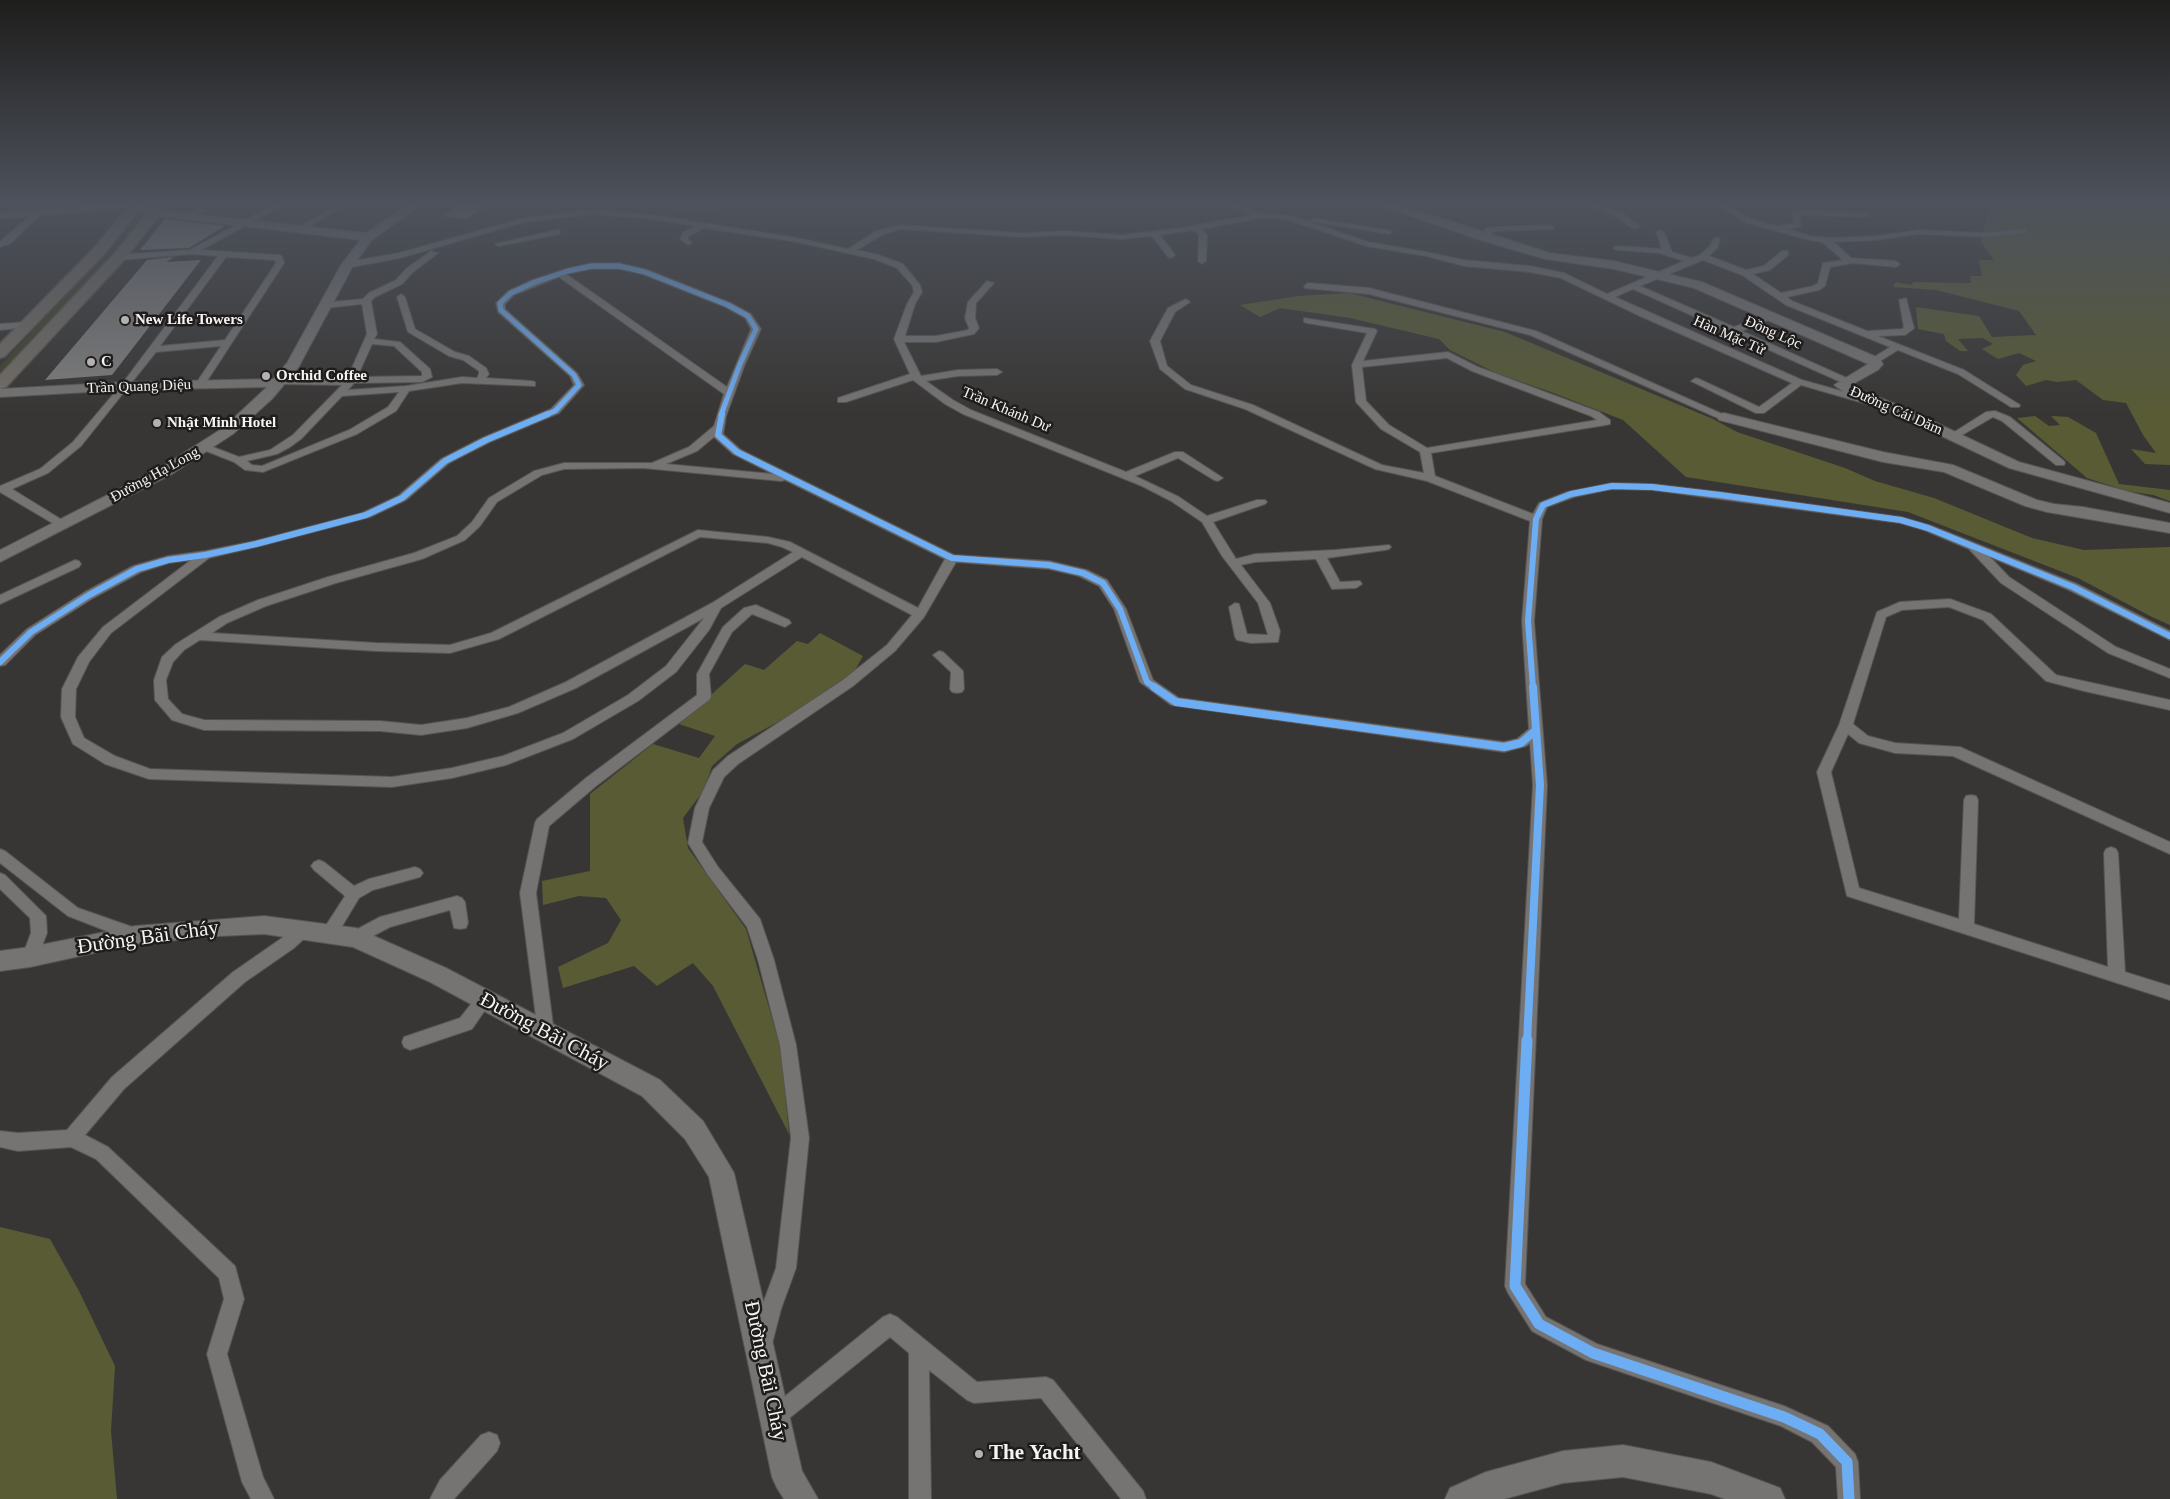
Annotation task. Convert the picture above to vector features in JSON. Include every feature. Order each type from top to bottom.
[{"type":"main road","points":[[0,353],[76,274]]},
{"type":"main road","points":[[0,384],[103,274]]},
{"type":"street","points":[[2,489],[44,471],[77,444],[125,386],[209,274]]},
{"type":"street","points":[[200,385],[273,274]]},
{"type":"street","name":"Đường Hạ Long","points":[[0,557],[166,471],[228,432],[278,385],[293,365],[342,274]]},
{"type":"street","points":[[325,305],[366,301],[399,282],[406,274]]},
{"type":"street","points":[[0,662],[31,632],[89,595],[137,569],[168,560],[256,544],[366,515],[402,498],[444,461],[486,440],[555,411],[579,385],[574,375],[501,310],[500,303],[511,292],[535,282],[560,274],[729,393]]},
{"type":"street","points":[[650,274],[728,305],[748,316],[756,329],[729,393],[718,435],[737,452],[952,558],[1049,565],[1083,573],[1103,583],[1120,609],[1146,682],[1176,702],[1504,746],[1522,742],[1535,731]]},
{"type":"street","points":[[907,274],[916,285],[918,292],[911,304],[899,339],[916,377]]},
{"type":"street","name":"Hàn Mặc Tử","points":[[1556,274],[1799,382],[1898,410]]},
{"type":"street","points":[[1654,274],[1698,285],[1874,361],[1896,347]]},
{"type":"street","points":[[1746,274],[1788,303],[1961,372],[2015,405]]},
{"type":"street","points":[[1780,296],[1816,288],[1822,284],[1824,274]]},
{"type":"street","points":[[1607,297],[1660,275]]},
{"type":"street","points":[[899,339],[936,339],[971,332],[974,328],[970,318],[972,302],[990,283]]},
{"type":"street","points":[[1308,286],[1369,291],[1533,332],[1724,417],[1883,457],[1948,468],[2031,503],[2053,509],[2083,512],[2170,528]]},
{"type":"street","name":"Đồng Lộc","points":[[1634,286],[1846,381]]},
{"type":"street","points":[[401,297],[411,330],[452,354],[466,358],[483,370],[484,374],[480,380]]},
{"type":"street","points":[[1863,333],[1905,332],[1909,328],[1903,300]]},
{"type":"street","points":[[238,460],[273,452],[286,445],[297,437],[351,381],[372,334],[372,325],[366,301]]},
{"type":"street","points":[[1186,302],[1171,310],[1155,341],[1162,367],[1188,387],[1249,407],[1379,467],[1430,478],[1536,519]]},
{"type":"street","points":[[1733,331],[1770,316]]},
{"type":"street","points":[[1307,320],[1372,331],[1357,365],[1361,402],[1385,427],[1425,450],[1606,422],[1595,414],[1475,369],[1448,355],[1357,365]]},
{"type":"street","points":[[0,327],[26,325]]},
{"type":"street","points":[[383,342],[417,333]]},
{"type":"street","points":[[153,349],[227,342]]},
{"type":"street","points":[[370,342],[393,343],[401,347],[427,371],[427,377]]},
{"type":"street","name":"Đường Cái Dăm","points":[[1874,361],[1876,364],[1873,367],[1841,385],[2014,464],[2170,508]]},
{"type":"street","points":[[842,400],[916,377],[997,372]]},
{"type":"street","points":[[278,385],[351,381],[401,386],[435,376],[443,383]]},
{"type":"street","name":"Trần Khánh Dư","points":[[916,377],[949,402],[967,412],[1125,476],[1175,499],[1206,520],[1234,563],[1264,603],[1274,631],[1274,639],[1240,637],[1234,607]]},
{"type":"street","points":[[278,385],[342,392],[480,380],[532,384]]},
{"type":"street","points":[[1696,381],[1760,411],[1799,382]]},
{"type":"street","name":"Trần Quang Diệu","points":[[0,393],[125,386],[267,383],[278,385]]},
{"type":"street","points":[[205,447],[238,460],[249,468],[263,469],[353,432],[392,409],[401,386]]},
{"type":"street","points":[[1953,436],[1990,414],[1995,414],[2012,424],[2060,463]]},
{"type":"street","points":[[720,426],[693,449],[659,464],[564,466],[538,473],[493,500],[476,524],[461,538],[418,556],[262,602],[223,620],[180,647],[167,660],[160,680],[162,700],[178,717],[204,725],[380,726],[421,730],[467,723],[521,706],[571,685],[716,606],[802,552]]},
{"type":"street","points":[[1425,450],[1430,478]]},
{"type":"street","points":[[1125,476],[1179,454],[1218,478]]},
{"type":"street","points":[[643,465],[791,479]]},
{"type":"street","points":[[1850,1499],[1846,1462],[1820,1434],[1784,1416],[1593,1353],[1539,1324],[1515,1286],[1540,785],[1528,621],[1536,519],[1543,505],[1571,494],[1612,486],[1652,487],[1901,520],[1928,528],[2073,587],[2170,636]]},
{"type":"street","points":[[2,489],[63,525]]},
{"type":"street","points":[[1206,520],[1261,502]]},
{"type":"street","points":[[197,636],[376,647],[450,649],[495,636],[698,533],[768,540],[786,544],[920,614]]},
{"type":"street","points":[[1971,545],[2006,580],[2112,650],[2170,674]]},
{"type":"street","points":[[1234,563],[1255,558],[1385,547]]},
{"type":"street","points":[[205,554],[107,630],[83,660],[69,689],[68,717],[78,741],[110,760],[149,774],[392,782],[452,773],[506,760],[568,736],[633,698],[671,668],[705,627],[716,606]]},
{"type":"street","points":[[1319,554],[1336,586],[1356,584]]},
{"type":"street","points":[[761,1348],[771,1309],[786,1268],[800,1138],[788,1045],[766,960],[754,924],[713,871],[696,843],[702,808],[718,774],[733,760],[848,684],[891,648],[920,614],[952,558]]},
{"type":"street","points":[[0,600],[75,564]]},
{"type":"street","points":[[2170,704],[2084,687],[2051,678],[1987,617],[1950,603],[1900,606],[1880,615],[1846,725],[1824,772],[1852,892],[2170,993]]},
{"type":"street","points":[[546,1034],[528,893],[542,823],[591,782],[704,696],[703,674],[727,630],[748,611],[756,610],[785,623]]},
{"type":"street","points":[[939,656],[957,671],[957,690]]},
{"type":"street","points":[[1846,725],[1864,740],[1895,748],[1956,751],[2170,848]]},
{"type":"street","points":[[1966,928],[1972,800]]},
{"type":"street","points":[[2111,853],[2117,976]]},
{"type":"street","points":[[0,855],[73,912],[134,935]]},
{"type":"street","points":[[319,866],[341,886],[354,894]]},
{"type":"street","points":[[329,933],[354,894],[369,885],[415,873]]},
{"type":"street","points":[[0,879],[38,916],[39,933],[30,957]]},
{"type":"street","points":[[356,938],[386,922],[457,902],[460,923]]},
{"type":"street","name":"Đường Bãi Cháy","points":[[0,961],[30,957],[134,935],[220,927],[264,925],[356,938],[438,975],[650,1088],[694,1130],[721,1173],[788,1477],[802,1499]]},
{"type":"street","points":[[72,1138],[118,1083],[131,1071],[239,977],[288,943],[302,930]]},
{"type":"street","points":[[410,1042],[466,1024],[484,1000]]},
{"type":"street","points":[[0,1138],[18,1142],[72,1138],[102,1153],[228,1273],[234,1299],[216,1354],[253,1482],[263,1499]]},
{"type":"street","points":[[775,1416],[890,1324],[974,1393],[1046,1387],[1135,1499]]},
{"type":"street","points":[[920,1348],[920,1499]]},
{"type":"street","points":[[441,1499],[448,1488],[489,1443]]},
{"type":"street","points":[[1462,1499],[1486,1488],[1563,1468],[1623,1461],[1711,1478],[1769,1499]]},
{"type":"green space","points":[[84,274],[93,274],[0,375],[0,366]]},
{"type":"green space","points":[[1982,274],[2170,274],[2170,465],[2145,464],[2131,449],[2156,453],[2143,435],[2126,403],[2103,400],[2076,380],[2057,382],[2046,380],[2026,386],[2016,375],[2023,365],[2036,361],[2019,353],[1998,359],[1982,349],[1993,344],[1983,338],[1958,339],[1968,351],[1960,351],[1946,341],[1944,334],[1918,329],[1916,307],[1979,316],[1992,337],[2036,335],[2019,311],[1936,290],[1893,287],[1896,282],[1911,285],[1914,282],[1971,283],[1970,276],[1982,276]]},
{"type":"green space","points":[[1349,293],[1505,332],[1713,419],[1737,432],[1845,468],[1875,481],[1934,498],[2032,538],[2084,550],[2170,547],[2170,625],[2078,578],[1908,512],[1686,477],[1623,420],[1496,373],[1450,350],[1439,339],[1350,318],[1280,308],[1260,317],[1240,305],[1299,296]]},
{"type":"green space","points":[[2035,416],[2049,426],[2060,425],[2051,416],[2068,417],[2096,433],[2119,484],[2170,490],[2170,501],[2153,495],[2127,491],[2087,478],[2017,418]]},
{"type":"green space","points":[[820,633],[863,656],[854,672],[789,716],[737,744],[712,766],[704,790],[683,818],[688,848],[746,929],[781,1049],[789,1134],[713,986],[693,963],[657,986],[634,966],[563,988],[558,967],[608,943],[621,920],[606,898],[579,896],[543,905],[542,881],[590,871],[590,794],[653,744],[699,758],[715,736],[679,724],[745,664],[764,670],[797,641],[808,644]]},
{"type":"green space","points":[[0,1227],[50,1239],[79,1291],[115,1366],[111,1431],[117,1499],[0,1499]]},
{"type":"building","name":"New Life Towers","points":[[135,274],[190,274],[112,375],[45,380]]},
{"type":"cycle path","points":[[0,662],[31,632],[89,595],[137,569],[168,560],[205,555],[256,544],[366,515],[402,498],[445,461],[486,440],[555,411],[579,385],[574,375],[501,310],[500,303],[511,293],[559,274]]},
{"type":"cycle path","points":[[650,274],[728,305],[748,316],[756,329],[740,364],[721,416],[718,435],[737,452],[952,558],[1049,565],[1083,573],[1103,583],[1120,609],[1147,682],[1176,702],[1504,747],[1521,743],[1535,731]]},
{"type":"cycle path","points":[[1849,1499],[1847,1462],[1820,1434],[1784,1417],[1593,1353],[1539,1324],[1515,1286],[1540,785],[1528,621],[1536,519],[1543,505],[1571,494],[1612,486],[1652,487],[1901,520],[1928,528],[2073,587],[2170,636]]},
{"type":"place","name":"New Life Towers","points":[[125,320]]},
{"type":"place","name":"C","points":[[91,362]]},
{"type":"place","name":"Orchid Coffee","points":[[266,376]]},
{"type":"place","name":"Nhật Minh Hotel","points":[[157,423]]},
{"type":"place","name":"The Yacht","points":[[979,1454]]}]
